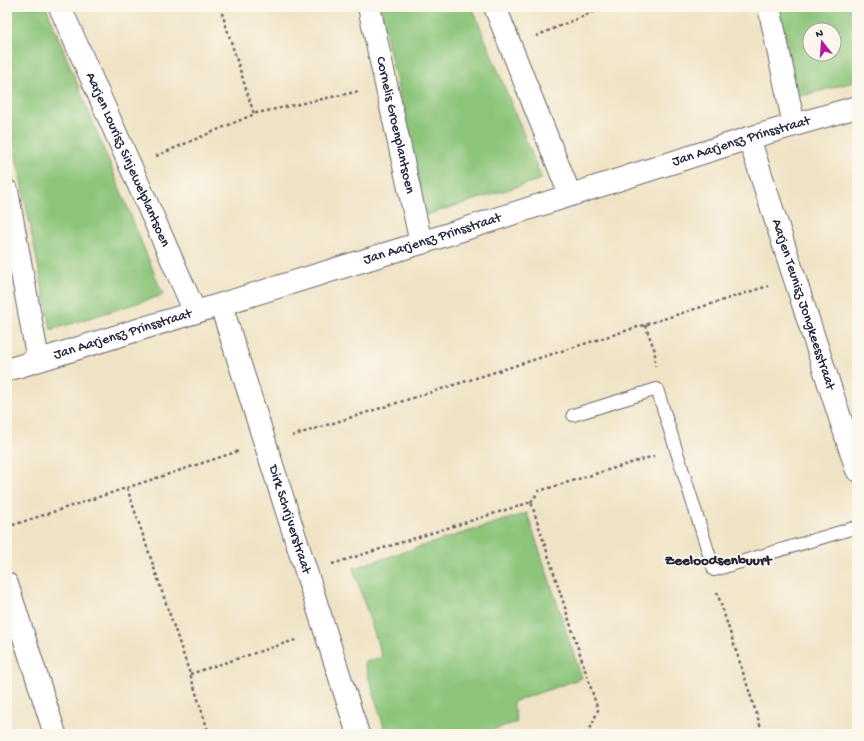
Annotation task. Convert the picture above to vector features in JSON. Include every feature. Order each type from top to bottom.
[{"type":"street","name":"Aarjen Lourisz Sinjewelplantsoen","points":[[60,7],[195,312]]},
{"type":"street","name":"Cornelis Groenplantsoen","points":[[369,7],[421,243]]},
{"type":"street","points":[[495,7],[570,195]]},
{"type":"street","points":[[769,7],[794,125]]},
{"type":"street","name":"Jan Aarjensz Prinsstraat","points":[[7,370],[421,243],[749,138],[857,107]]},
{"type":"street","name":"Aarjen Teunisz Jongkeesstraat","points":[[749,138],[795,277],[848,412],[857,470]]},
{"type":"street","points":[[7,191],[38,360]]},
{"type":"street","name":"Dirk Schrijverstraat","points":[[221,305],[358,734]]},
{"type":"street","points":[[7,584],[55,734]]},
{"type":"lane","points":[[573,415],[657,389],[714,570],[857,527]]},
{"type":"path","points":[[220,7],[254,114]]},
{"type":"path","points":[[511,47],[605,7]]},
{"type":"path","points":[[131,167],[254,114],[386,86]]},
{"type":"path","points":[[7,527],[265,442],[294,435],[795,277]]},
{"type":"path","points":[[645,325],[655,351],[657,389]]},
{"type":"path","points":[[306,572],[531,502],[539,491],[676,449]]},
{"type":"path","points":[[127,488],[190,674],[207,734]]},
{"type":"path","points":[[531,502],[598,710],[588,734]]},
{"type":"path","points":[[714,570],[717,593],[763,734]]},
{"type":"path","points":[[190,674],[325,631]]},
{"type":"green space","points":[[7,7],[46,7],[163,295],[51,330],[7,111]]},
{"type":"green space","points":[[380,7],[472,7],[542,179],[426,215]]},
{"type":"green space","points":[[779,7],[857,7],[857,81],[798,97]]},
{"type":"green space","points":[[527,513],[582,678],[513,702],[517,722],[480,734],[386,734],[364,662],[382,657],[353,568]]},
{"type":"district","name":"Zeeloodsenbuurt","points":[[718,561]]}]
